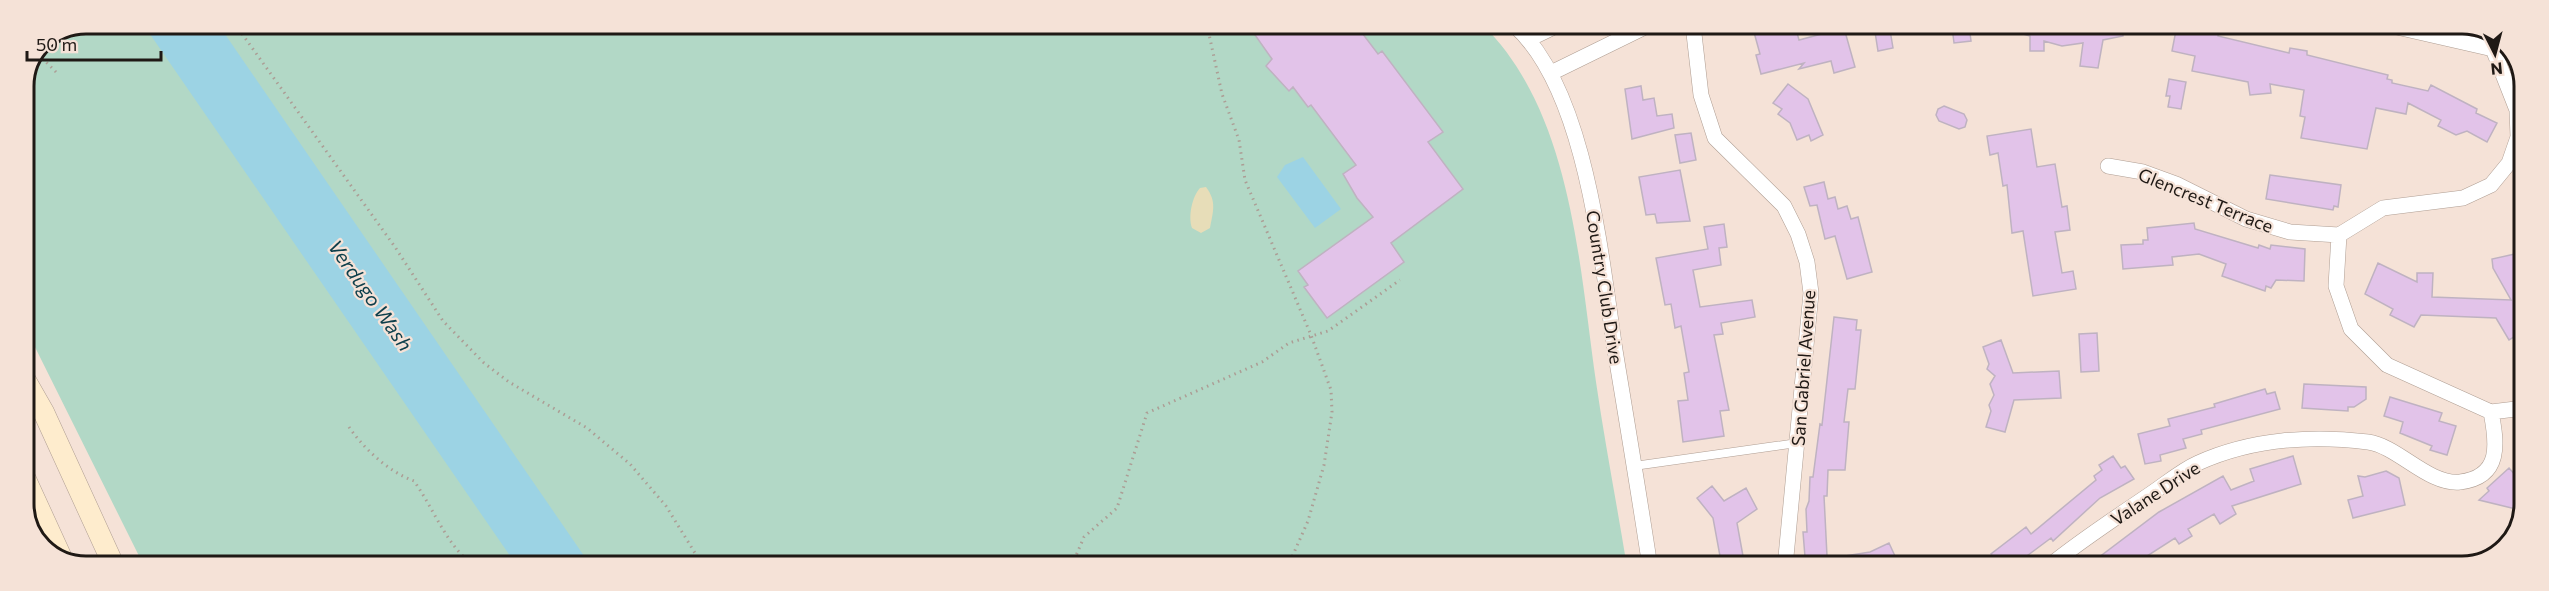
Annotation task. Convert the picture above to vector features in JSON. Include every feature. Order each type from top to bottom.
[{"type":"main road","points":[[35,397],[109,556]]},
{"type":"main road","points":[[35,500],[57,547]]},
{"type":"street","name":"Country Club Drive","points":[[1524,34],[1551,73],[1586,169],[1648,556]]},
{"type":"street","points":[[1529,39],[1539,34]]},
{"type":"street","points":[[1551,73],[1631,34]]},
{"type":"street","name":"San Gabriel Avenue","points":[[1694,34],[1701,95],[1715,138],[1784,206],[1798,234],[1807,262],[1811,293],[1786,556]]},
{"type":"street","points":[[2438,34],[2492,44]]},
{"type":"street","points":[[2499,50],[2514,100]]},
{"type":"street","points":[[2514,149],[2509,163],[2491,185],[2463,198],[2383,208],[2339,235],[2336,286],[2351,329],[2387,365],[2491,412],[2514,409]]},
{"type":"street","name":"Glencrest Terrace","points":[[2109,166],[2143,172],[2176,184],[2246,219],[2290,232],[2339,235]]},
{"type":"street","name":"Valane Drive","points":[[2062,556],[2080,541],[2197,463],[2253,444],[2307,438],[2372,443],[2434,476],[2458,482],[2481,476],[2494,459],[2496,451],[2497,442],[2491,412]]},
{"type":"lane","points":[[1634,466],[1797,443]]},
{"type":"path","points":[[242,34],[395,247],[443,321],[463,344],[500,376],[587,428],[630,464],[666,506],[697,556]]},
{"type":"path","points":[[1209,34],[1222,94],[1239,140],[1245,180],[1329,380],[1332,412],[1326,457],[1312,510],[1292,556]]},
{"type":"path","points":[[43,59],[56,72]]},
{"type":"path","points":[[1077,556],[1084,537],[1117,508],[1147,414],[1262,362],[1289,342],[1328,331],[1400,280]]},
{"type":"path","points":[[349,427],[356,438],[388,467],[400,476],[414,481],[463,556]]},
{"type":"green space","points":[[87,34],[1490,34],[1513,61],[1536,101],[1567,192],[1625,556],[139,556],[35,346],[34,87],[38,67],[50,50],[67,38]]},
{"type":"sand","points":[[1206,187],[1212,197],[1213,212],[1210,228],[1201,233],[1192,228],[1191,212],[1197,192],[1200,188]]},
{"type":"water","name":"Verdugo Wash","points":[[150,34],[225,34],[584,556],[510,556]]},
{"type":"water","points":[[1303,157],[1341,209],[1315,228],[1277,177],[1285,165]]},
{"type":"building","points":[[1254,34],[1363,34],[1378,54],[1382,51],[1443,132],[1428,142],[1463,189],[1391,243],[1404,262],[1327,318],[1304,287],[1308,285],[1298,271],[1373,217],[1357,198],[1343,174],[1356,165],[1311,105],[1308,107],[1293,87],[1289,91],[1266,66],[1272,59]]},
{"type":"building","points":[[1754,34],[1797,34],[1799,40],[1822,34],[1846,34],[1855,67],[1834,73],[1831,61],[1799,69],[1804,63],[1761,74],[1756,55],[1760,54]]},
{"type":"building","points":[[1875,34],[1891,34],[1893,48],[1878,51]]},
{"type":"building","points":[[1953,34],[1970,34],[1971,41],[1954,43]]},
{"type":"building","points":[[2023,34],[2123,34],[2123,36],[2103,40],[2098,68],[2080,66],[2083,43],[2062,46],[2044,41],[2044,51],[2030,51],[2030,36]]},
{"type":"building","points":[[2175,34],[2218,34],[2218,36],[2289,53],[2290,48],[2307,51],[2307,55],[2388,75],[2387,79],[2392,80],[2392,83],[2428,91],[2431,85],[2477,109],[2476,113],[2497,123],[2487,142],[2467,131],[2456,135],[2438,126],[2441,120],[2408,103],[2406,114],[2376,108],[2367,149],[2301,138],[2305,117],[2300,116],[2304,90],[2270,84],[2271,93],[2250,95],[2248,82],[2192,71],[2195,56],[2172,51]]},
{"type":"building","points":[[2169,79],[2186,82],[2181,109],[2168,107],[2170,96],[2166,96]]},
{"type":"building","points":[[1788,84],[1808,99],[1823,135],[1811,141],[1809,135],[1797,140],[1790,123],[1778,114],[1782,109],[1773,103]]},
{"type":"building","points":[[1641,86],[1643,100],[1654,98],[1657,116],[1672,114],[1674,128],[1632,139],[1625,89]]},
{"type":"building","points":[[1944,106],[1964,114],[1967,120],[1965,127],[1959,129],[1939,121],[1936,115],[1938,109]]},
{"type":"building","points":[[2031,129],[2037,167],[2055,164],[2062,207],[2067,206],[2070,230],[2055,232],[2062,273],[2073,271],[2076,289],[2033,296],[2023,231],[2012,233],[2007,185],[2003,186],[1998,153],[1990,155],[1987,136]]},
{"type":"building","points":[[1691,133],[1696,160],[1680,163],[1675,135]]},
{"type":"building","points":[[1680,170],[1690,221],[1657,223],[1655,214],[1646,215],[1639,177]]},
{"type":"building","points":[[2270,175],[2341,185],[2338,207],[2334,206],[2333,210],[2266,199]]},
{"type":"building","points":[[1824,182],[1828,199],[1835,197],[1838,209],[1847,206],[1851,219],[1858,217],[1872,272],[1847,279],[1835,236],[1825,239],[1817,205],[1810,206],[1804,187]]},
{"type":"building","points":[[2194,223],[2195,229],[2258,248],[2259,245],[2270,249],[2271,245],[2305,249],[2304,281],[2276,280],[2271,288],[2266,286],[2265,291],[2222,276],[2226,264],[2199,254],[2172,257],[2173,265],[2123,269],[2121,245],[2143,244],[2143,240],[2148,240],[2147,228]]},
{"type":"building","points":[[1724,224],[1727,247],[1719,248],[1721,265],[1693,270],[1700,307],[1752,300],[1755,317],[1721,323],[1723,334],[1714,335],[1729,410],[1720,411],[1724,436],[1683,442],[1678,401],[1688,400],[1684,373],[1689,372],[1681,326],[1675,328],[1671,304],[1665,305],[1656,258],[1708,249],[1704,227]]},
{"type":"building","points":[[2514,254],[2514,337],[2509,340],[2496,318],[2421,315],[2414,327],[2390,315],[2393,309],[2365,294],[2378,263],[2417,282],[2417,273],[2433,273],[2432,297],[2511,300],[2493,268],[2492,259]]},
{"type":"building","points":[[1834,317],[1857,320],[1856,330],[1861,330],[1855,389],[1848,389],[1844,422],[1849,422],[1845,470],[1828,470],[1827,496],[1824,496],[1827,556],[1805,556],[1803,532],[1807,532],[1806,509],[1809,501],[1810,477],[1813,477],[1820,424],[1822,425]]},
{"type":"building","points":[[2097,333],[2099,371],[2081,372],[2079,334]]},
{"type":"building","points":[[2001,340],[2013,373],[2059,371],[2061,398],[2014,400],[2005,432],[1986,427],[1991,411],[1989,405],[1994,395],[1990,384],[1995,376],[1987,369],[1989,364],[1983,347]]},
{"type":"building","points":[[2304,384],[2366,387],[2366,399],[2354,407],[2348,407],[2348,411],[2302,408]]},
{"type":"building","points":[[2265,389],[2267,394],[2275,392],[2280,409],[2201,430],[2202,434],[2183,439],[2186,448],[2160,455],[2161,461],[2145,464],[2138,434],[2170,426],[2168,419],[2215,407],[2214,404]]},
{"type":"building","points":[[2390,397],[2442,413],[2439,421],[2456,426],[2447,455],[2430,450],[2432,446],[2400,433],[2403,422],[2384,416]]},
{"type":"building","points":[[2113,456],[2121,468],[2125,466],[2134,479],[2100,498],[2053,541],[2051,538],[2027,556],[1993,556],[1991,554],[2026,527],[2031,534],[2096,480],[2094,476],[2102,470],[2099,465]]},
{"type":"building","points":[[2293,456],[2301,484],[2232,506],[2236,514],[2220,524],[2214,514],[2188,529],[2192,536],[2179,544],[2175,538],[2147,556],[2101,556],[2159,512],[2223,476],[2231,490],[2254,481],[2250,469]]},
{"type":"building","points":[[2509,468],[2514,474],[2514,508],[2479,500],[2489,491],[2487,488]]},
{"type":"building","points":[[2386,471],[2399,478],[2405,505],[2353,518],[2348,500],[2363,496],[2358,476],[2365,477]]},
{"type":"building","points":[[1712,486],[1724,501],[1746,488],[1757,509],[1737,523],[1743,556],[1720,556],[1713,518],[1697,498]]},
{"type":"building","points":[[1889,543],[1895,556],[1845,556],[1870,552]]}]
